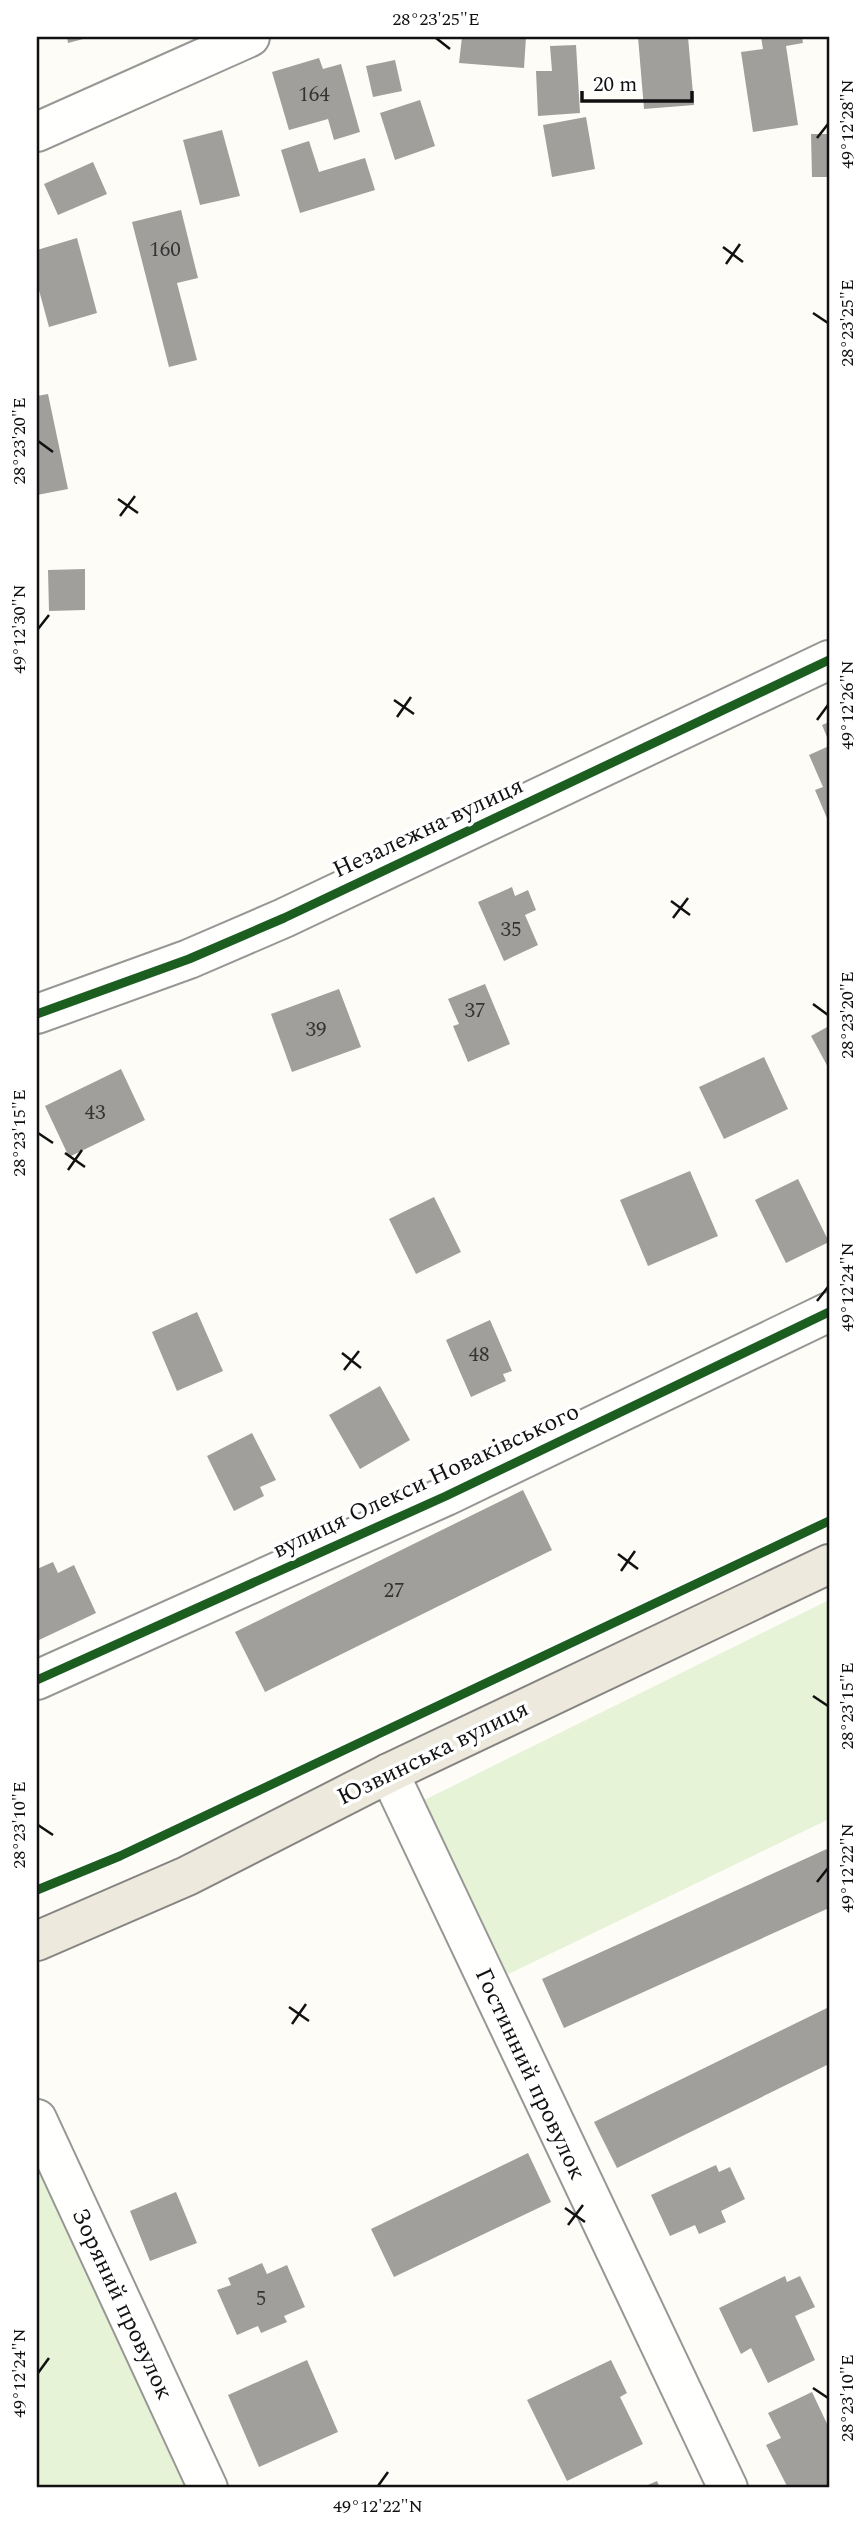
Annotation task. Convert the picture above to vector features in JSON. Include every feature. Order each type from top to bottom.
[{"type":"main road","name":"Юзвинська вулиця","points":[[37,1941],[187,1876],[389,1773],[829,1564]]},
{"type":"street","points":[[37,132],[250,37]]},
{"type":"street","name":"Незалежна вулиця","points":[[37,1014],[167,968],[284,918],[829,660]]},
{"type":"street","name":"вулиця Олекси Новаківського","points":[[37,1680],[446,1496],[829,1312]]},
{"type":"street","name":"Гостинний провулок","points":[[389,1773],[728,2488]]},
{"type":"street","name":"Зоряний провулок","points":[[37,2119],[208,2488]]},
{"type":"green space","points":[[829,1600],[829,1819],[488,1984],[406,1809]]},
{"type":"green space","points":[[37,2111],[209,2488],[37,2488]]},
{"type":"building","points":[[67,37],[87,37],[87,38],[68,43]]},
{"type":"building","points":[[462,37],[526,37],[524,68],[459,63]]},
{"type":"building","points":[[638,37],[688,37],[694,105],[644,109]]},
{"type":"building","points":[[761,37],[802,37],[803,43],[786,46],[798,125],[753,132],[741,52],[763,49]]},
{"type":"building","points":[[576,45],[580,113],[538,116],[536,71],[552,71],[550,46]]},
{"type":"building","points":[[319,58],[323,69],[341,64],[360,132],[334,140],[328,119],[289,130],[272,72]]},
{"type":"building","points":[[395,60],[402,91],[373,97],[366,66]]},
{"type":"building","points":[[420,100],[435,146],[395,160],[380,113]]},
{"type":"building","points":[[586,117],[595,169],[552,177],[543,125]]},
{"type":"building","points":[[222,130],[240,196],[200,205],[183,140]]},
{"type":"building","points":[[811,134],[829,134],[829,177],[812,177]]},
{"type":"building","points":[[309,141],[319,172],[365,158],[375,190],[300,213],[281,150]]},
{"type":"building","points":[[93,162],[107,194],[58,215],[44,184]]},
{"type":"building","points":[[181,210],[198,278],[177,283],[197,360],[169,367],[132,222]]},
{"type":"building","points":[[77,238],[97,313],[49,327],[37,283],[37,250]]},
{"type":"building","points":[[48,394],[68,489],[37,495],[37,396]]},
{"type":"building","points":[[85,569],[85,610],[49,611],[48,570]]},
{"type":"building","points":[[829,722],[829,742],[822,725]]},
{"type":"building","points":[[829,746],[829,823],[815,790],[823,787],[809,755]]},
{"type":"building","points":[[512,887],[515,896],[528,890],[536,910],[525,915],[538,945],[504,961],[478,902]]},
{"type":"building","points":[[485,984],[510,1044],[468,1062],[453,1026],[459,1024],[448,999]]},
{"type":"building","points":[[339,989],[361,1047],[292,1072],[271,1014]]},
{"type":"building","points":[[829,1026],[829,1069],[811,1036]]},
{"type":"building","points":[[764,1057],[788,1109],[724,1139],[699,1087]]},
{"type":"building","points":[[121,1069],[145,1120],[69,1157],[45,1106]]},
{"type":"building","points":[[690,1171],[718,1236],[648,1266],[620,1200]]},
{"type":"building","points":[[798,1179],[829,1242],[786,1263],[755,1200]]},
{"type":"building","points":[[434,1197],[461,1252],[416,1274],[389,1219]]},
{"type":"building","points":[[197,1312],[223,1371],[177,1391],[152,1332]]},
{"type":"building","points":[[490,1320],[512,1371],[503,1374],[506,1381],[471,1397],[446,1340]]},
{"type":"building","points":[[380,1386],[410,1440],[360,1469],[329,1415]]},
{"type":"building","points":[[252,1433],[276,1480],[260,1487],[264,1496],[234,1511],[207,1456]]},
{"type":"building","points":[[523,1490],[552,1550],[265,1692],[235,1632]]},
{"type":"building","points":[[53,1562],[58,1573],[74,1565],[96,1613],[37,1641],[37,1569]]},
{"type":"building","points":[[829,1848],[829,1908],[564,2028],[542,1979]]},
{"type":"building","points":[[829,2007],[829,2064],[617,2168],[594,2122]]},
{"type":"building","points":[[528,2153],[551,2202],[394,2277],[371,2229]]},
{"type":"building","points":[[716,2165],[719,2172],[730,2167],[745,2199],[721,2211],[726,2222],[699,2234],[695,2225],[670,2236],[651,2195]]},
{"type":"building","points":[[176,2192],[197,2243],[150,2261],[130,2211]]},
{"type":"building","points":[[262,2263],[267,2274],[287,2265],[305,2307],[284,2316],[287,2322],[261,2333],[258,2326],[237,2335],[217,2290],[231,2285],[228,2278]]},
{"type":"building","points":[[785,2276],[787,2282],[800,2276],[815,2307],[795,2316],[815,2360],[768,2383],[751,2348],[741,2354],[719,2308]]},
{"type":"building","points":[[307,2360],[338,2432],[259,2467],[228,2395]]},
{"type":"building","points":[[611,2360],[627,2393],[620,2397],[643,2444],[567,2481],[527,2400]]},
{"type":"building","points":[[812,2392],[829,2428],[829,2488],[788,2488],[766,2445],[781,2438],[768,2413]]},
{"type":"building","points":[[657,2481],[660,2488],[641,2488]]},
{"type":"cycle path","points":[[37,1014],[189,959],[284,918],[829,660]]},
{"type":"cycle path","points":[[37,1680],[446,1496],[829,1312]]},
{"type":"cycle path","points":[[37,1890],[120,1856],[829,1521]]}]
